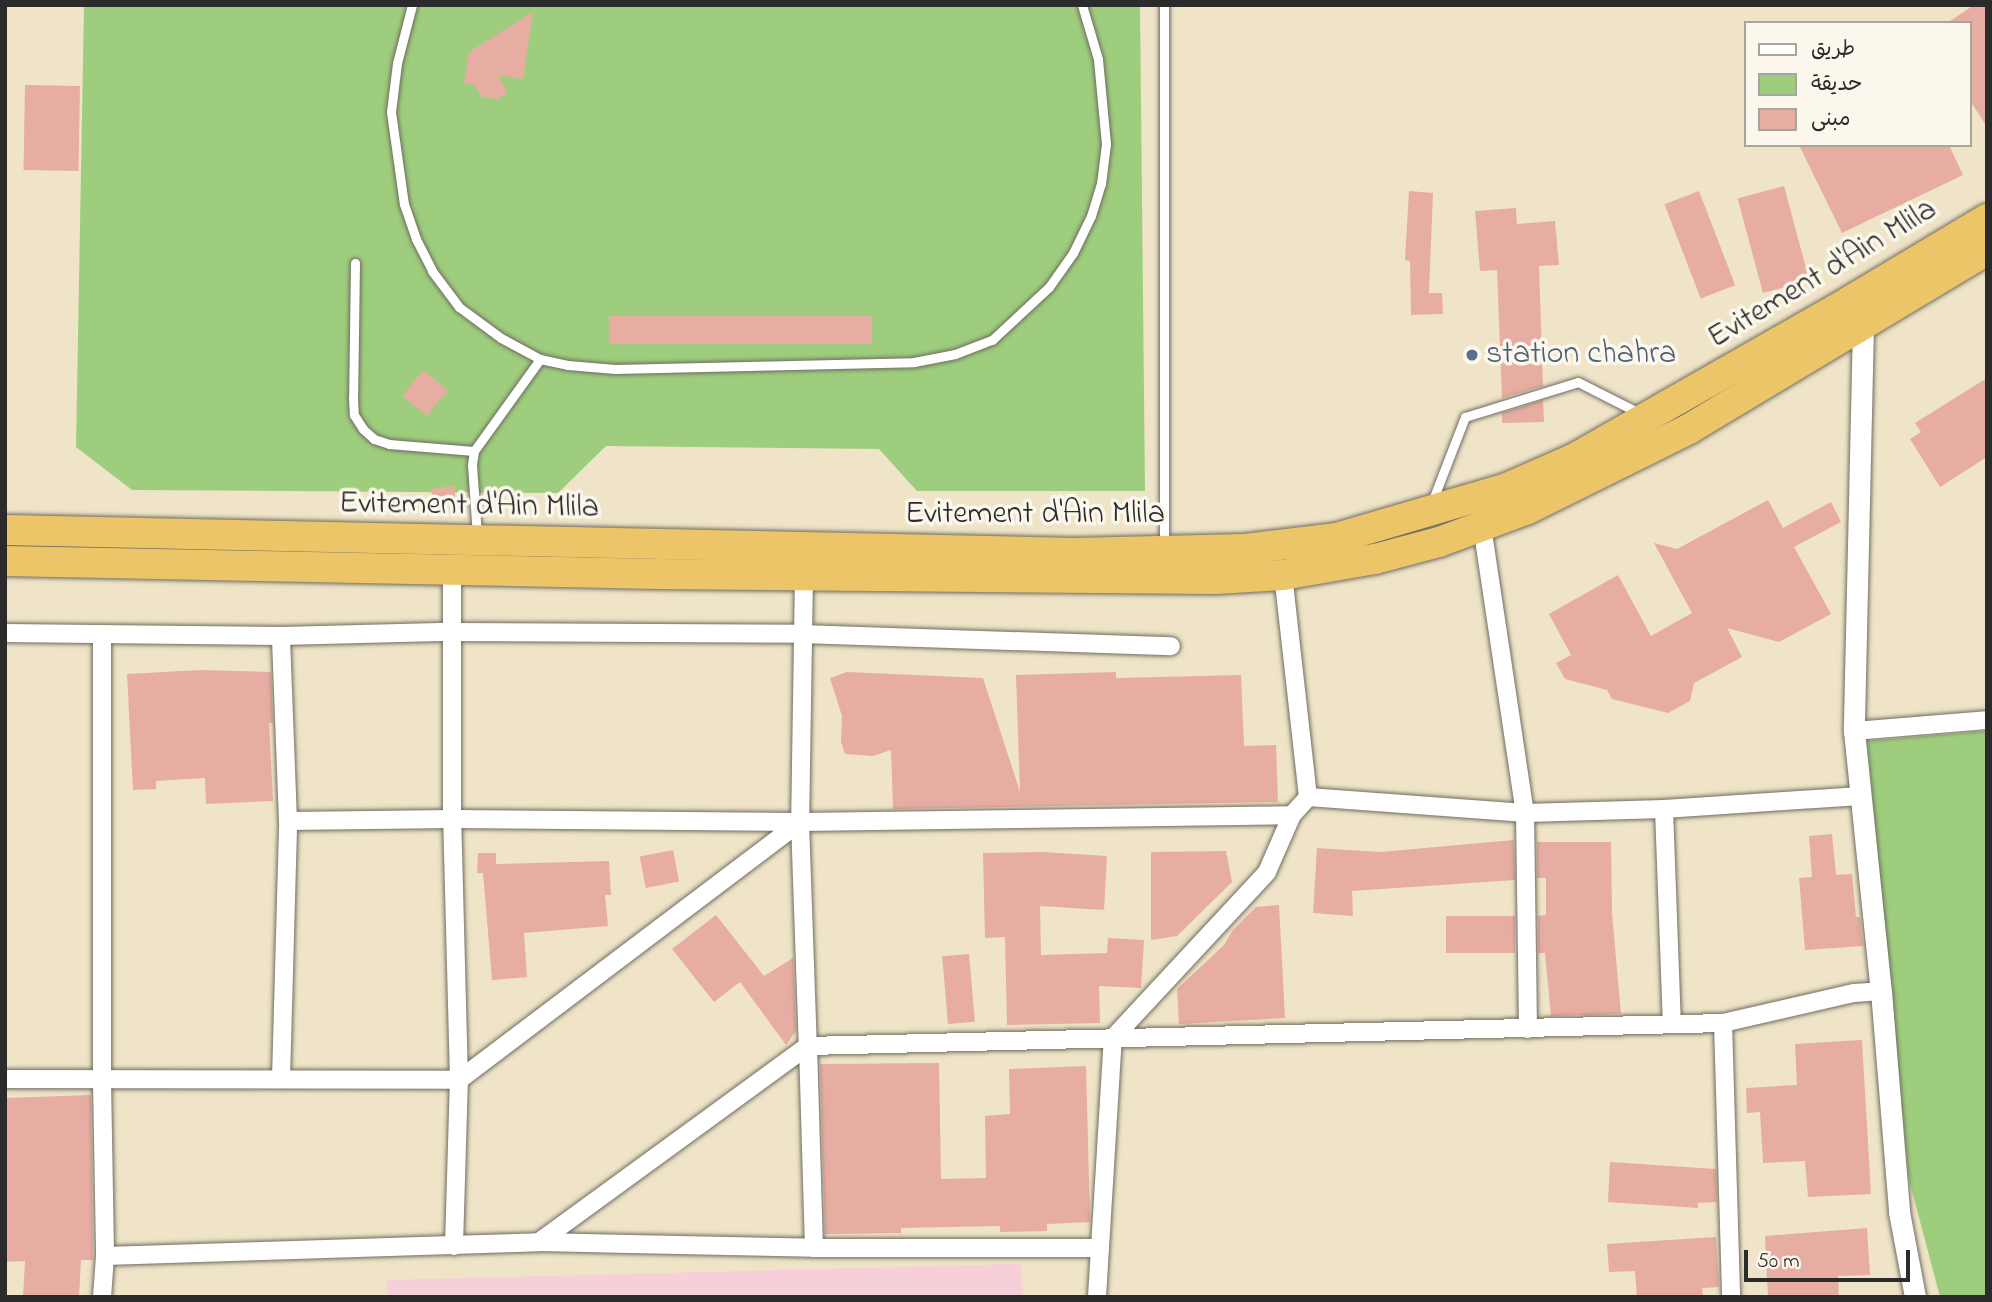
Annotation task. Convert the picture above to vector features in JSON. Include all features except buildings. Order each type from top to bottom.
[{"type":"highway","name":"Evitement d'Ain Mlila","points":[[5,561],[804,575],[1215,579],[1283,575],[1375,559],[1482,526],[1528,509],[1614,469],[1689,429],[1856,314],[1987,219]]},
{"type":"highway","name":"Evitement d'Ain Mlila","points":[[5,530],[1074,553],[1245,549],[1338,538],[1507,488],[1575,458],[1648,418],[1987,250]]},
{"type":"street","points":[[1856,314],[1854,731],[1881,991],[1899,1212],[1915,1297]]},
{"type":"street","points":[[1482,526],[1525,813],[1528,1029]]},
{"type":"street","points":[[452,570],[452,819],[459,1080],[454,1247]]},
{"type":"street","points":[[804,575],[800,822],[814,1248]]},
{"type":"street","points":[[1097,1297],[1112,1038],[1267,872],[1292,815],[1308,797],[1283,575]]},
{"type":"street","points":[[5,633],[281,636],[450,632],[801,634],[1171,646]]},
{"type":"street","points":[[102,634],[102,1080],[105,1256],[102,1297]]},
{"type":"street","points":[[281,636],[288,821],[281,1079]]},
{"type":"street","points":[[1854,731],[1987,720]]},
{"type":"street","points":[[1308,797],[1525,813],[1664,809],[1861,796]]},
{"type":"street","points":[[1664,809],[1672,1023]]},
{"type":"street","points":[[288,821],[452,819],[800,822],[1292,815]]},
{"type":"street","points":[[5,1079],[459,1080],[800,822]]},
{"type":"street","points":[[539,1242],[808,1046],[1723,1023],[1854,993],[1881,991]]},
{"type":"street","points":[[1723,1023],[1731,1297]]},
{"type":"street","points":[[105,1256],[454,1247],[539,1242],[814,1248],[1099,1248]]},
{"type":"lane","points":[[412,5],[397,64],[391,112],[401,191],[416,239],[432,271],[459,307],[500,338],[540,359],[568,365],[615,369],[914,362],[955,354],[992,340],[1049,287],[1073,253],[1091,216],[1101,184],[1106,144],[1098,59],[1082,5]]},
{"type":"lane","points":[[1164,5],[1164,550]]},
{"type":"lane","points":[[355,263],[354,415],[374,439],[389,444],[474,451]]},
{"type":"lane","points":[[477,542],[472,465],[474,451],[540,359]]},
{"type":"lane","points":[[1428,513],[1465,417],[1578,382],[1648,418]]},
{"type":"shaded area","points":[[1021,1264],[1023,1297],[388,1297],[387,1280]]},
{"type":"green space","points":[[84,5],[1140,5],[1145,491],[917,491],[879,449],[606,446],[558,493],[132,490],[76,447]]},
{"type":"green space","points":[[1987,731],[1987,1297],[1940,1297],[1909,1180],[1867,741]]},
{"type":"place","name":"station chahra","points":[[1472,355]]}]
